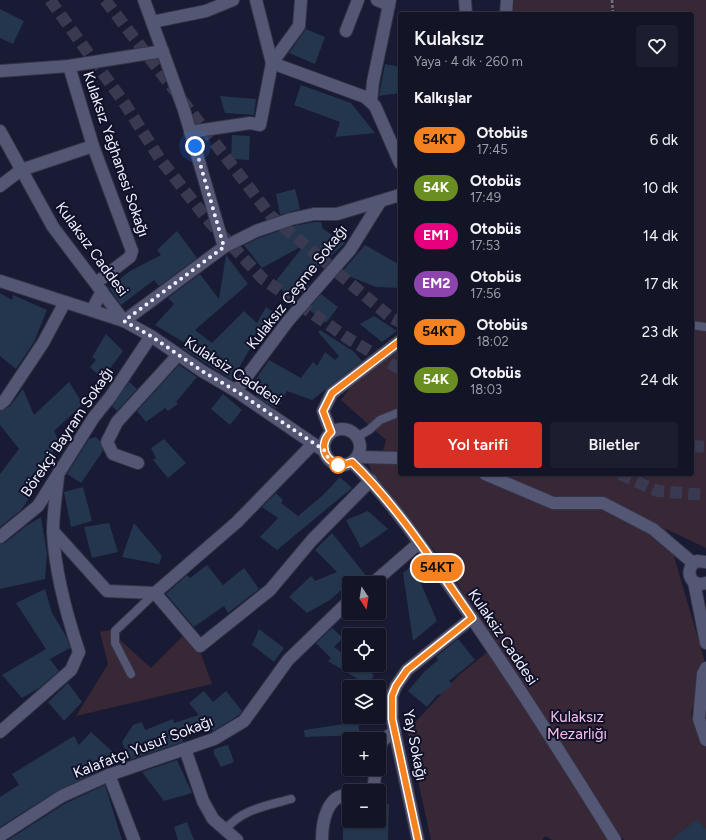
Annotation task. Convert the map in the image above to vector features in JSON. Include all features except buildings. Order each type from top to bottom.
[{"type":"street","points":[[144,0],[190,132],[224,247]]},
{"type":"street","points":[[152,22],[203,5],[233,0]]},
{"type":"street","points":[[256,0],[272,63]]},
{"type":"street","points":[[190,132],[250,124],[260,125],[272,63],[298,26],[301,0]]},
{"type":"street","points":[[346,31],[358,0]]},
{"type":"street","points":[[371,102],[372,82],[390,2],[377,0]]},
{"type":"street","points":[[465,0],[466,12]]},
{"type":"street","points":[[506,12],[507,0]]},
{"type":"street","points":[[0,71],[69,66],[163,51]]},
{"type":"street","points":[[272,63],[365,97],[375,106],[398,158]]},
{"type":"street","name":"Kulaksız Yağhanesi Sokağı","points":[[69,66],[94,146],[132,251],[130,257],[99,287]]},
{"type":"street","name":"Kulaksız Caddesi","points":[[0,131],[53,228],[124,321]]},
{"type":"street","points":[[0,186],[21,170],[94,146]]},
{"type":"street","points":[[0,280],[124,321],[224,247],[256,231],[291,219],[314,214],[337,214],[380,202],[398,195]]},
{"type":"street","name":"Kulaksız Çeşme Sokağı","points":[[236,391],[288,321],[350,250],[380,202]]},
{"type":"street","points":[[92,310],[99,287]]},
{"type":"street","points":[[0,404],[9,395],[43,343],[65,302]]},
{"type":"street","name":"Kulaksiz Caddesi","points":[[124,321],[151,336],[324,450]]},
{"type":"street","name":"Börekçi Bayram Sokağı","points":[[0,537],[38,506],[58,477],[94,417],[111,396],[151,336]]},
{"type":"street","points":[[331,432],[323,411],[332,393],[398,343]]},
{"type":"street","points":[[138,463],[113,454],[107,442],[117,422],[178,355]]},
{"type":"street","points":[[355,459],[360,447],[357,437],[353,432],[342,428],[331,432],[325,440],[324,450],[330,461],[335,464],[347,464],[355,459],[398,458]]},
{"type":"street","points":[[53,531],[107,591],[155,593],[237,522],[313,444]]},
{"type":"street","name":"Kulaksiz Caddesi","points":[[355,459],[419,543],[472,618],[615,840]]},
{"type":"street","points":[[491,476],[553,503],[603,502],[653,529],[693,563]]},
{"type":"street","points":[[0,732],[71,670],[79,652],[64,607],[53,531],[58,477]]},
{"type":"street","points":[[155,593],[200,646],[270,590],[312,540],[371,480]]},
{"type":"street","points":[[382,576],[419,543]]},
{"type":"street","points":[[706,562],[701,560],[693,563],[689,571],[689,575],[694,582],[706,643]]},
{"type":"street","points":[[694,582],[698,584],[706,583]]},
{"type":"street","name":"Kalafatçı Yusuf Sokağı","points":[[0,836],[62,796],[109,775],[214,739],[244,721],[288,660],[342,608]]},
{"type":"street","name":"Yay Sokağı","points":[[418,840],[395,731],[391,706],[392,696],[400,678],[407,670],[472,618]]},
{"type":"street","points":[[705,673],[699,719],[706,740]]},
{"type":"street","points":[[386,738],[395,731]]},
{"type":"street","points":[[185,749],[203,801],[213,819],[237,840]]},
{"type":"street","points":[[109,775],[134,840]]},
{"type":"street","points":[[322,840],[330,804],[338,796],[342,796]]},
{"type":"lane","points":[[694,325],[706,327]]},
{"type":"lane","points":[[357,437],[369,430],[380,420],[398,413]]},
{"type":"lane","points":[[130,674],[114,643],[115,631],[155,593]]},
{"type":"lane","points":[[225,830],[238,816],[246,811],[290,799]]},
{"type":"path","points":[[612,0],[613,12]]},
{"type":"path","points":[[246,379],[280,402]]},
{"type":"green space","name":"Kulaksız Mezarlığı","points":[[514,0],[706,0],[706,548],[666,529],[705,662],[691,714],[706,746],[706,840],[624,840],[620,835],[611,840],[552,840],[545,836],[542,840],[431,840],[407,731],[459,675],[497,644],[439,556],[373,477],[369,465],[372,459],[383,451],[386,440],[341,400],[356,380],[398,350],[398,476],[694,476],[694,12],[513,12]]},
{"type":"green space","points":[[109,630],[151,668],[185,634],[199,649],[212,684],[76,716],[108,664],[100,632]]},
{"type":"tunnel","points":[[50,0],[125,104],[160,159],[207,219],[263,279],[349,339],[398,368]]},
{"type":"tunnel","points":[[105,0],[271,216],[390,317],[398,321]]},
{"type":"tunnel","points":[[694,446],[706,447]]},
{"type":"tunnel","points":[[624,476],[657,491],[706,495]]},
{"type":"bus line","name":"54KT","points":[[398,342],[332,393],[323,411],[331,432],[327,435],[323,445],[326,456],[330,461],[341,465],[352,462],[371,480],[419,543],[472,618],[407,670],[400,678],[392,696],[392,719],[418,840]]},
{"type":"route","points":[[195,146],[224,247],[124,321],[151,336],[324,450],[330,461],[341,465],[338,465]]}]
